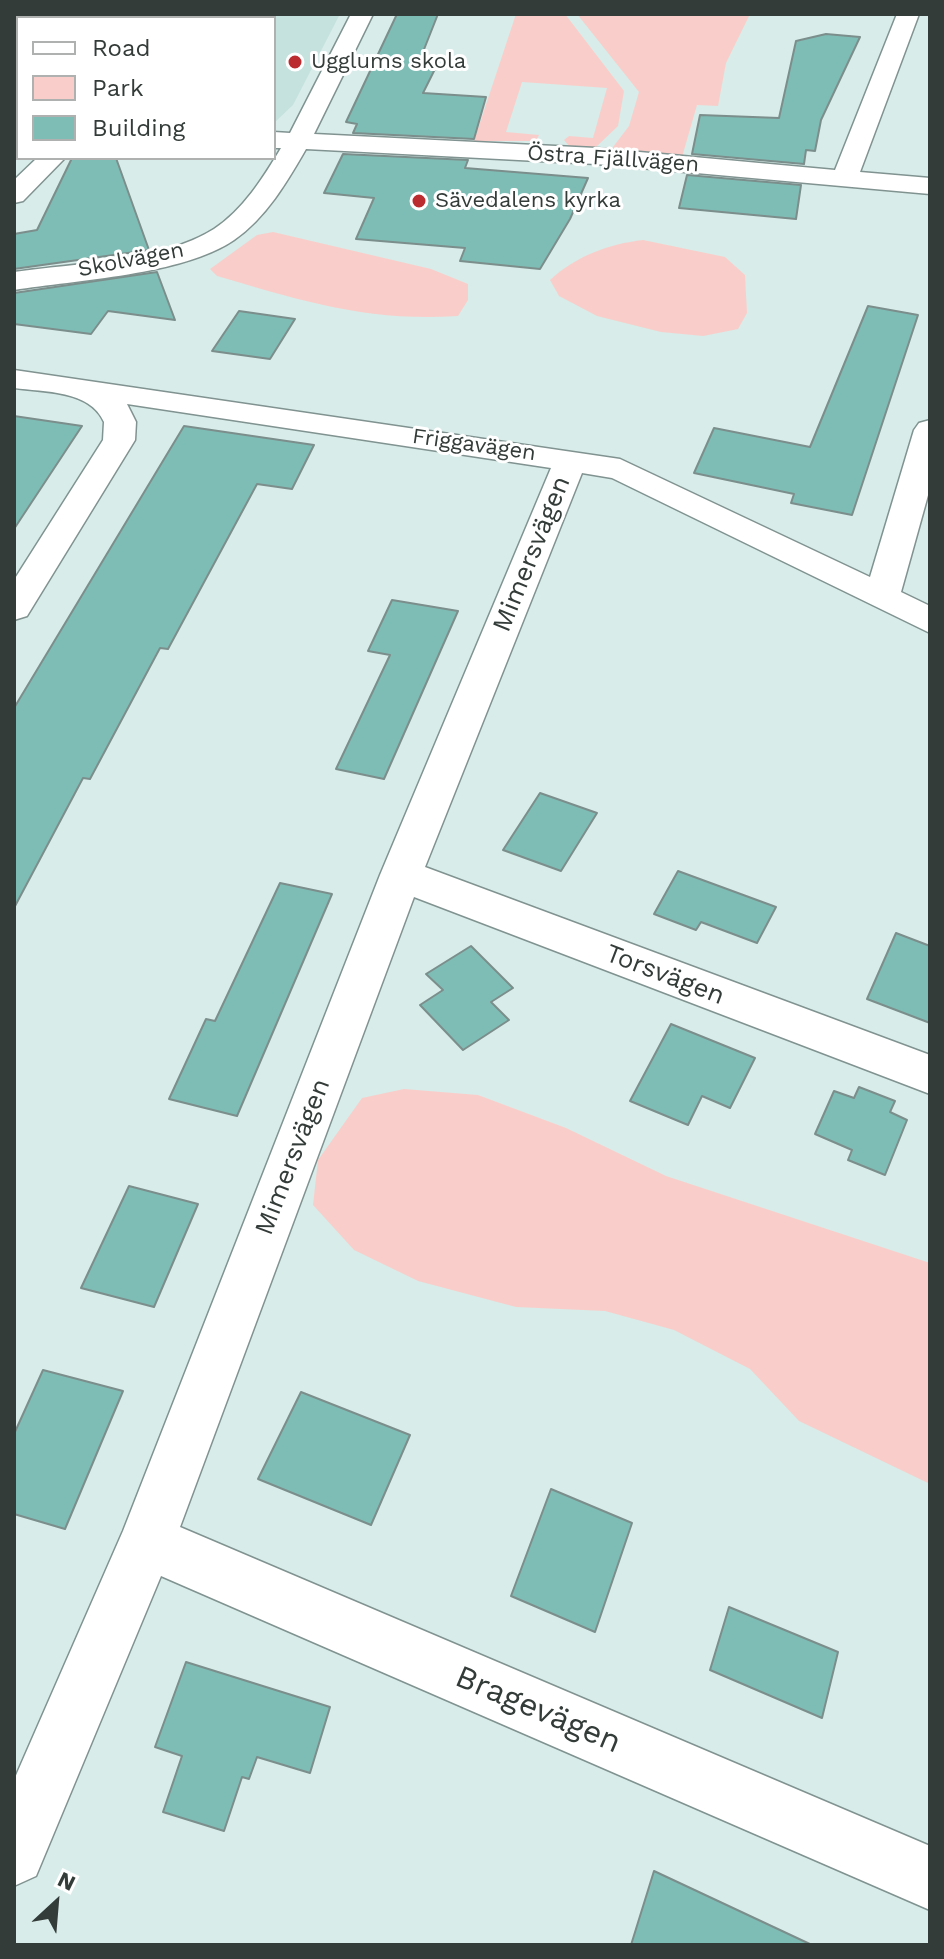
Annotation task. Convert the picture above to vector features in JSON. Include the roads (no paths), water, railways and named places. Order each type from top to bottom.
[{"type":"street","name":"Skolvägen","points":[[14,281],[161,256],[220,237],[244,219],[266,191],[285,140],[362,14]]},
{"type":"street","points":[[845,178],[904,25],[930,39]]},
{"type":"street","name":"Östra Fjällvägen","points":[[285,140],[550,144],[930,186]]},
{"type":"street","points":[[14,195],[50,160]]},
{"type":"street","points":[[14,379],[80,388],[119,412],[123,425],[119,440],[14,608]]},
{"type":"street","name":"Friggavägen","points":[[80,388],[571,459],[620,469],[930,621]]},
{"type":"street","points":[[882,597],[930,430]]},
{"type":"street","name":"Mimersvägen","points":[[14,1854],[147,1541],[401,875],[571,459]]},
{"type":"street","name":"Torsvägen","points":[[401,875],[930,1075]]},
{"type":"street","name":"Bragevägen","points":[[147,1541],[930,1878]]},
{"type":"place","name":"Ugglums skola","points":[[295,62]]},
{"type":"place","name":"Sävedalens kyrka","points":[[419,201]]}]
